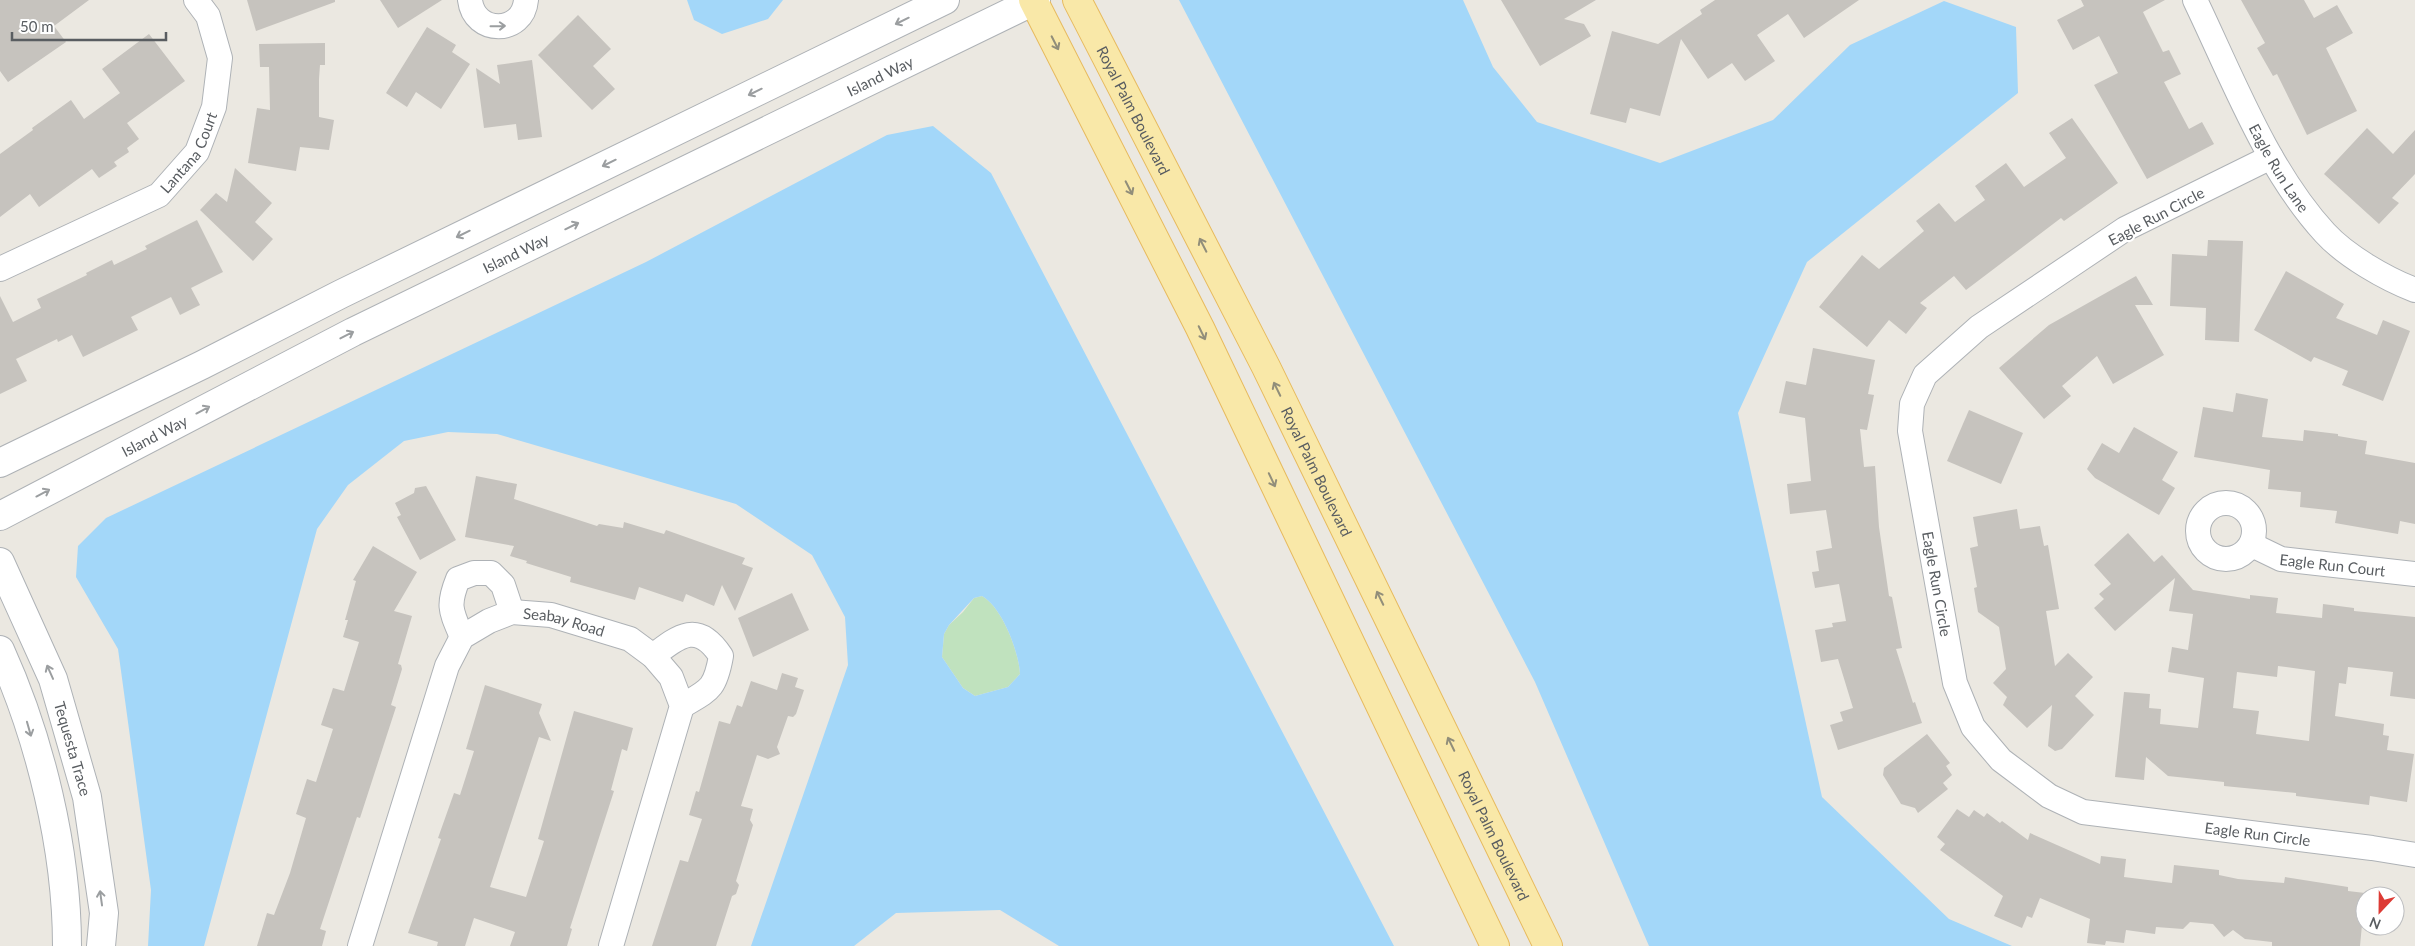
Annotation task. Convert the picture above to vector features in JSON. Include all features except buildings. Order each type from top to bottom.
[{"type":"main road","name":"Royal Palm Boulevard","points":[[1077,0],[1266,367],[1548,946]]},
{"type":"main road","points":[[1035,1],[1200,328],[1495,946]]},
{"type":"street","name":"Lantana Court","points":[[0,269],[159,194],[197,152],[214,107],[220,58],[208,16],[196,0]]},
{"type":"street","points":[[470,0],[473,12],[480,21],[490,26],[501,28],[512,24],[520,17],[526,0]]},
{"type":"street","points":[[0,463],[202,365],[341,294],[946,0]]},
{"type":"street","name":"Eagle Run Lane","points":[[2196,0],[2271,157],[2295,196],[2326,234],[2365,265],[2415,290]]},
{"type":"street","name":"Island Way","points":[[0,516],[353,332],[1035,1]]},
{"type":"street","name":"Eagle Run Circle","points":[[2271,157],[2126,230],[1979,327],[1925,376],[1912,404],[1910,431],[1955,683],[1973,726],[2002,760],[2049,796],[2083,812],[2362,846],[2415,855]]},
{"type":"street","name":"Eagle Run Court","points":[[2252,545],[2281,559],[2415,574]]},
{"type":"street","name":"Tequesta Trace","points":[[0,562],[53,679],[87,797],[104,913],[101,946]]},
{"type":"street","points":[[360,946],[447,666],[462,637],[450,610],[453,592],[458,579],[474,573],[491,573],[503,585],[512,612]]},
{"type":"street","name":"Seabay Road","points":[[462,637],[489,621],[512,612],[551,614],[630,638],[653,656],[671,677],[682,706]]},
{"type":"street","points":[[612,946],[682,706],[709,690],[717,678],[721,656],[712,643],[696,634],[676,637],[653,656]]},
{"type":"street","points":[[0,650],[19,692],[51,804],[67,915],[67,946]]},
{"type":"green space","points":[[982,596],[1003,620],[1013,643],[1020,674],[1008,687],[975,696],[963,688],[942,657],[944,634],[949,625],[974,598]]},
{"type":"water","points":[[687,0],[783,0],[768,19],[722,34],[694,20]]},
{"type":"water","points":[[1179,0],[1463,0],[1493,67],[1537,122],[1660,163],[1773,120],[1850,45],[1944,1],[2016,27],[2018,93],[1807,262],[1738,413],[1822,797],[1949,919],[2012,946],[1649,946],[1535,682]]},
{"type":"water","points":[[933,126],[991,173],[1394,946],[1059,946],[1000,910],[896,913],[854,946],[751,946],[848,665],[845,617],[812,555],[736,504],[497,434],[448,432],[404,441],[348,485],[317,529],[204,946],[148,946],[151,890],[118,649],[76,577],[78,546],[106,518],[646,262],[887,135]],"holes":[[[982,596],[1003,620],[1008,631],[1013,643],[1020,674],[1008,687],[975,696],[963,688],[942,657],[944,634],[949,625],[974,598]]]}]
